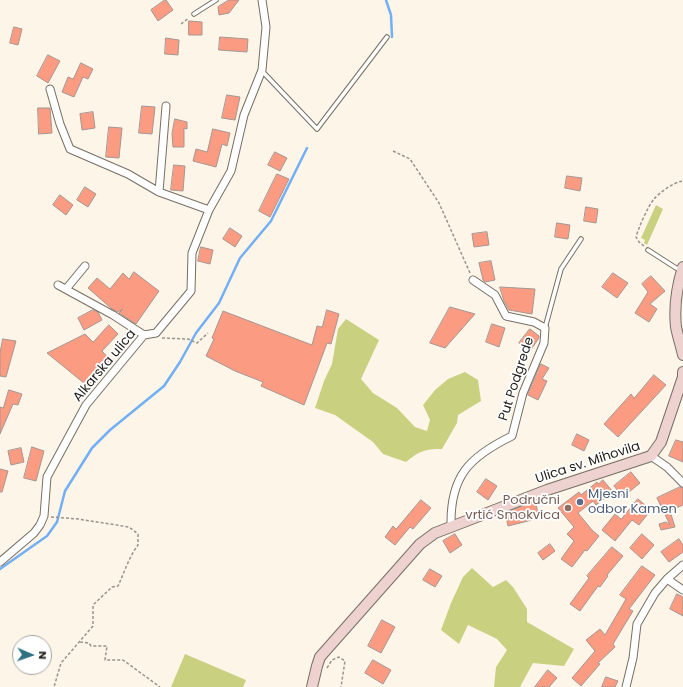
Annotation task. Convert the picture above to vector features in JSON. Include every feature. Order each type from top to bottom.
[{"type":"street","name":"Alkarska ulica","points":[[0,562],[34,533],[40,525],[44,516],[47,477],[86,405],[148,334],[156,333],[191,291],[192,253],[209,210],[231,171],[244,115],[262,70],[266,27],[262,0]]},
{"type":"street","points":[[50,89],[60,124],[70,149],[128,174],[159,192],[209,210]]},
{"type":"street","points":[[159,192],[166,106]]},
{"type":"street","points":[[66,289],[86,266]]},
{"type":"street","points":[[683,268],[675,313],[676,328],[683,355]]},
{"type":"street","name":"Put Podgrede","points":[[452,526],[452,497],[460,476],[468,465],[490,447],[512,436],[522,394],[544,343],[545,328],[534,322],[506,316],[495,295],[473,280]]},
{"type":"street","points":[[58,285],[148,334]]},
{"type":"street","name":"Ulica sv. Mihovila","points":[[312,687],[320,657],[420,544],[435,533],[547,490],[651,456],[661,442],[683,372]]},
{"type":"street","points":[[651,456],[667,467],[683,483]]},
{"type":"street","points":[[626,687],[634,658],[637,624],[655,593],[683,564]]},
{"type":"street","points":[[667,579],[683,590]]},
{"type":"lane","points":[[194,14],[216,0]]},
{"type":"lane","points":[[262,70],[316,129],[387,37]]},
{"type":"lane","points":[[545,328],[561,269],[581,239]]},
{"type":"lane","points":[[648,250],[676,268],[683,268]]},
{"type":"path","points":[[181,24],[194,14]]},
{"type":"path","points":[[393,151],[410,158],[439,203],[473,280]]},
{"type":"path","points":[[648,250],[636,237],[637,231],[654,199],[675,182],[683,181]]},
{"type":"path","points":[[148,334],[165,339],[188,339],[197,343],[208,333]]},
{"type":"path","points":[[54,687],[61,663],[93,626],[93,605],[112,587],[118,586],[132,553],[138,545],[138,534],[130,526],[55,517]]},
{"type":"path","points":[[80,642],[88,643],[91,646],[107,646],[105,660],[123,660],[160,687]]},
{"type":"path","points":[[314,676],[323,673],[332,660],[339,657],[345,661],[342,687]]},
{"type":"green space","points":[[656,205],[663,209],[647,245],[644,243],[645,240],[641,238]]},
{"type":"green space","points":[[346,319],[379,340],[361,379],[373,393],[397,408],[415,427],[427,431],[430,420],[423,405],[435,390],[448,379],[465,372],[478,380],[481,401],[458,415],[457,423],[442,449],[422,451],[406,462],[383,454],[373,442],[335,415],[315,408],[324,381],[332,364],[338,329]]},
{"type":"green space","points":[[472,568],[493,587],[506,580],[513,587],[527,609],[527,622],[574,649],[564,666],[533,663],[520,687],[494,687],[496,667],[507,650],[497,639],[468,625],[459,644],[441,630],[463,577]]},
{"type":"green space","points":[[185,654],[246,680],[243,687],[171,687]]},
{"type":"building","points":[[165,0],[173,10],[158,21],[151,10]]},
{"type":"building","points":[[229,0],[239,0],[229,13],[219,15],[218,7]]},
{"type":"building","points":[[189,21],[202,22],[202,35],[189,35]]},
{"type":"building","points":[[14,27],[22,29],[18,45],[10,43]]},
{"type":"building","points":[[220,37],[248,39],[247,52],[219,50]]},
{"type":"building","points":[[166,38],[179,40],[178,55],[165,54]]},
{"type":"building","points":[[48,55],[60,61],[48,83],[37,76]]},
{"type":"building","points":[[81,63],[93,69],[88,79],[83,77],[74,97],[62,92],[68,77],[73,79]]},
{"type":"building","points":[[227,95],[240,97],[235,120],[222,118]]},
{"type":"building","points":[[142,106],[155,107],[152,134],[139,133]]},
{"type":"building","points":[[38,108],[50,108],[52,133],[39,134]]},
{"type":"building","points":[[93,112],[95,128],[82,130],[80,114]]},
{"type":"building","points":[[175,119],[187,122],[187,129],[184,128],[184,147],[173,147],[172,134]]},
{"type":"building","points":[[109,127],[122,128],[119,158],[106,157]]},
{"type":"building","points":[[213,129],[230,133],[227,146],[222,144],[216,167],[193,161],[196,149],[207,152]]},
{"type":"building","points":[[275,152],[287,158],[280,171],[268,165]]},
{"type":"building","points":[[174,165],[185,166],[183,191],[171,190]]},
{"type":"building","points":[[277,174],[289,179],[270,217],[259,211]]},
{"type":"building","points":[[567,176],[582,178],[580,191],[565,188]]},
{"type":"building","points":[[85,187],[96,194],[88,207],[77,200]]},
{"type":"building","points":[[60,195],[73,205],[66,215],[53,205]]},
{"type":"building","points":[[586,207],[598,209],[596,223],[584,221]]},
{"type":"building","points":[[557,223],[570,225],[568,239],[555,237]]},
{"type":"building","points":[[230,228],[242,236],[235,247],[223,239]]},
{"type":"building","points":[[487,232],[489,245],[474,247],[472,234]]},
{"type":"building","points":[[201,247],[213,250],[210,264],[198,261]]},
{"type":"building","points":[[491,261],[495,280],[485,282],[483,280],[479,263]]},
{"type":"building","points":[[134,272],[159,291],[136,324],[119,313],[123,309],[118,312],[112,309],[88,288],[97,278],[110,289],[123,273],[129,279]]},
{"type":"building","points":[[613,273],[628,283],[617,298],[602,287]]},
{"type":"building","points":[[651,276],[665,291],[650,304],[657,309],[649,322],[635,313],[648,292],[642,284]]},
{"type":"building","points":[[500,287],[535,289],[532,314],[509,310],[504,301]]},
{"type":"building","points":[[450,307],[475,314],[445,348],[430,343]]},
{"type":"building","points":[[93,310],[98,312],[102,320],[84,330],[78,318]]},
{"type":"building","points":[[327,310],[339,314],[331,344],[327,343],[304,405],[261,386],[263,382],[235,371],[206,356],[214,339],[212,338],[223,311],[312,345],[317,326],[322,327]]},
{"type":"building","points":[[492,324],[505,328],[499,347],[486,342]]},
{"type":"building","points":[[109,325],[118,334],[102,351],[112,362],[90,388],[47,353],[85,334],[93,342]]},
{"type":"building","points":[[530,329],[539,336],[539,338],[530,351],[519,343]]},
{"type":"building","points":[[3,339],[16,341],[6,377],[0,376],[0,353]]},
{"type":"building","points":[[541,364],[549,368],[542,379],[547,381],[538,400],[528,395]]},
{"type":"building","points":[[654,375],[666,385],[618,437],[604,424],[631,394],[634,398]]},
{"type":"building","points":[[9,390],[22,394],[18,405],[13,404],[0,434],[0,407],[3,408]]},
{"type":"building","points":[[577,434],[589,440],[584,451],[572,445]]},
{"type":"building","points":[[676,440],[683,442],[683,462],[669,456]]},
{"type":"building","points":[[32,447],[44,451],[36,481],[24,478]]},
{"type":"building","points":[[21,448],[24,462],[11,465],[8,451]]},
{"type":"building","points":[[0,469],[8,471],[2,492],[0,492]]},
{"type":"building","points":[[631,472],[640,483],[623,497],[614,486]]},
{"type":"building","points":[[486,479],[497,486],[488,500],[477,492]]},
{"type":"building","points":[[603,480],[613,492],[596,505],[593,501],[578,513],[599,536],[587,551],[585,550],[572,567],[561,559],[574,541],[567,534],[574,527],[558,508],[579,492],[581,495],[597,482],[598,484]]},
{"type":"building","points":[[680,487],[683,488],[683,505],[670,511],[675,527],[661,530],[659,524],[666,522],[670,525],[657,498]]},
{"type":"building","points":[[638,499],[651,510],[639,525],[632,520],[615,541],[602,530],[615,514],[621,519]]},
{"type":"building","points":[[421,500],[431,508],[413,529],[410,527],[395,545],[385,537],[393,526],[396,529]]},
{"type":"building","points":[[535,502],[540,518],[508,526],[505,513]]},
{"type":"building","points":[[455,534],[462,545],[450,553],[443,541]]},
{"type":"building","points":[[642,534],[654,545],[642,559],[630,548]]},
{"type":"building","points":[[679,539],[683,545],[683,552],[669,562],[661,552]]},
{"type":"building","points":[[550,544],[555,551],[543,560],[538,553]]},
{"type":"building","points":[[612,547],[623,556],[607,575],[608,576],[600,587],[598,586],[580,611],[570,604],[589,578],[587,576]]},
{"type":"building","points":[[642,566],[655,575],[629,609],[633,611],[613,644],[615,647],[598,663],[600,664],[581,686],[572,678],[595,651],[586,640],[600,629],[605,635],[626,599],[620,595]]},
{"type":"building","points":[[430,569],[442,576],[435,587],[423,580]]},
{"type":"building","points":[[677,594],[683,597],[683,616],[670,609]]},
{"type":"building","points":[[382,620],[395,627],[381,653],[368,646]]},
{"type":"building","points":[[373,660],[391,670],[383,684],[365,673]]},
{"type":"building","points":[[548,670],[557,678],[549,687],[535,687]]},
{"type":"building","points":[[606,677],[618,681],[615,687],[602,687]]},
{"type":"waterway","points":[[386,0],[391,15],[392,37]]},
{"type":"waterway","points":[[0,569],[47,536],[57,522],[65,491],[92,448],[110,430],[164,386],[180,362],[196,333],[219,303],[240,258],[271,221],[307,148]]},
{"type":"place","name":"Mjesni odbor Kamen","points":[[580,502]]},
{"type":"place","name":"Područni vrtić Smokvica","points":[[568,508]]}]
